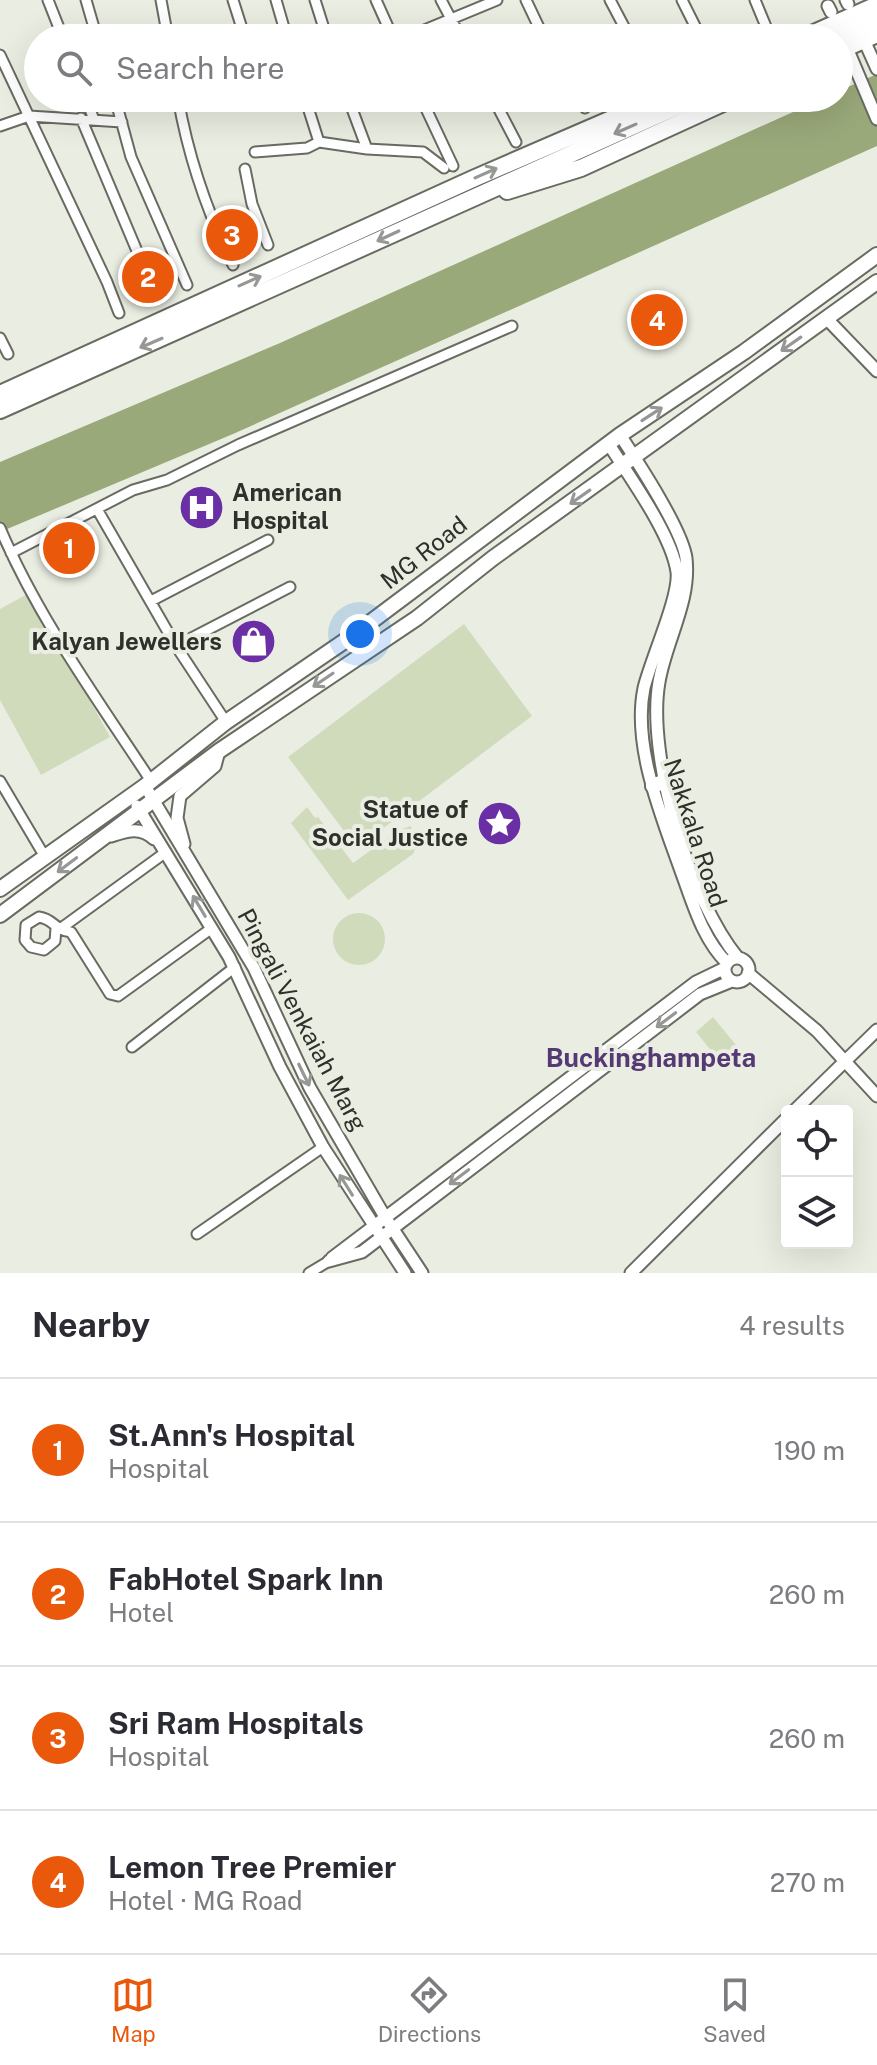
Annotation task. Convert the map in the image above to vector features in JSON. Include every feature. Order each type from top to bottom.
[{"type":"highway","points":[[834,24],[877,5]]},
{"type":"highway","points":[[853,29],[877,18]]},
{"type":"highway","points":[[0,410],[31,387],[461,184],[628,112]]},
{"type":"highway","points":[[0,394],[31,387],[248,300],[665,112]]},
{"type":"highway","points":[[461,203],[581,168],[703,112]]},
{"type":"main road","name":"MG Road","points":[[0,915],[139,810],[150,789],[226,722],[352,636],[614,439],[744,352],[877,255]]},
{"type":"main road","name":"MG Road","points":[[0,889],[131,796],[150,789],[219,751],[417,618],[493,558],[877,282]]},
{"type":"street","points":[[48,0],[57,24]]},
{"type":"street","points":[[86,0],[93,24]]},
{"type":"street","points":[[161,0],[165,24]]},
{"type":"street","points":[[233,0],[241,24]]},
{"type":"street","points":[[276,0],[283,24]]},
{"type":"street","points":[[315,0],[323,24]]},
{"type":"street","points":[[376,0],[387,24]]},
{"type":"street","points":[[441,0],[454,24]]},
{"type":"street","points":[[439,24],[497,0]]},
{"type":"street","points":[[526,0],[537,24]]},
{"type":"street","points":[[610,0],[623,24]]},
{"type":"street","points":[[682,0],[694,24]]},
{"type":"street","points":[[755,0],[765,24]]},
{"type":"street","points":[[871,43],[877,69]]},
{"type":"street","points":[[0,55],[24,105]]},
{"type":"street","points":[[853,69],[877,119]]},
{"type":"street","points":[[27,112],[119,313]]},
{"type":"street","points":[[91,112],[94,120]]},
{"type":"street","points":[[119,112],[131,157],[187,285]]},
{"type":"street","points":[[180,112],[215,229],[233,265]]},
{"type":"street","points":[[309,112],[319,142]]},
{"type":"street","points":[[353,112],[367,149]]},
{"type":"street","points":[[255,152],[307,148],[319,142],[423,152],[449,167],[427,112]]},
{"type":"street","points":[[500,112],[516,142]]},
{"type":"street","points":[[0,126],[29,116],[122,122]]},
{"type":"street","points":[[81,118],[137,251]]},
{"type":"street","points":[[245,169],[252,204],[268,245]]},
{"type":"street","points":[[827,319],[877,371]]},
{"type":"street","points":[[9,549],[133,490],[167,480],[238,445],[512,326]]},
{"type":"street","points":[[0,338],[8,354]]},
{"type":"street","name":"Nakkala Road","points":[[614,439],[676,530],[686,559],[680,612],[662,668],[655,712],[659,783],[692,904],[714,948],[730,963]]},
{"type":"street","points":[[97,509],[176,646],[226,722]]},
{"type":"street","points":[[0,528],[68,654],[150,789]]},
{"type":"street","points":[[151,601],[268,540]]},
{"type":"street","points":[[176,646],[290,587]]},
{"type":"street","points":[[185,857],[177,818],[180,796],[215,766],[219,751]]},
{"type":"street","points":[[0,781],[45,857]]},
{"type":"street","name":"Pingali Venkaiah Marg","points":[[150,789],[185,857],[254,968],[310,1088],[392,1229],[422,1273]]},
{"type":"street","name":"Pingali Venkaiah Marg","points":[[131,796],[235,967],[264,1036],[323,1147],[405,1273]]},
{"type":"street","points":[[100,839],[135,830],[146,832],[165,850],[58,929],[71,932],[110,994],[118,996],[212,928]]},
{"type":"street","points":[[730,963],[727,976],[732,981]]},
{"type":"street","points":[[309,1273],[329,1261],[696,982],[730,963],[746,963],[748,973],[792,1008],[877,1096]]},
{"type":"street","points":[[132,1047],[235,967]]},
{"type":"street","points":[[329,1261],[362,1252],[700,994],[732,981],[740,981],[748,973]]},
{"type":"street","points":[[264,1036],[284,1029]]},
{"type":"street","points":[[800,1105],[877,1030]]},
{"type":"street","points":[[631,1273],[781,1124]]},
{"type":"street","points":[[197,1234],[323,1147]]},
{"type":"shaded area","points":[[877,74],[877,146],[233,434],[0,532],[0,462],[280,343],[793,112],[853,112],[853,85]]},
{"type":"shaded area","points":[[31,592],[110,737],[41,775],[0,700],[0,609]]},
{"type":"shaded area","points":[[464,624],[532,716],[357,848],[288,757]]},
{"type":"shaded area","points":[[307,807],[353,863],[399,830],[411,826],[416,847],[413,854],[348,900],[291,823]]},
{"type":"shaded area","points":[[359,913],[377,921],[385,939],[377,957],[359,965],[341,957],[333,939],[341,921]]},
{"type":"shaded area","points":[[713,1017],[745,1056],[727,1070],[696,1032]]},
{"type":"place","name":"Sri Ram Hospitals","points":[[232,235]]},
{"type":"place","name":"FabHotel Spark Inn","points":[[148,277]]},
{"type":"place","name":"Lemon Tree Premier","points":[[657,320]]},
{"type":"place","name":"American Hospital","points":[[201,507]]},
{"type":"place","name":"St.Ann's Hospital","points":[[69,548]]},
{"type":"place","name":"Kalyan Jewellers","points":[[253,642]]},
{"type":"place","name":"Statue of Social Justice","points":[[499,824]]},
{"type":"district","name":"Buckinghampeta","points":[[651,1058]]}]
